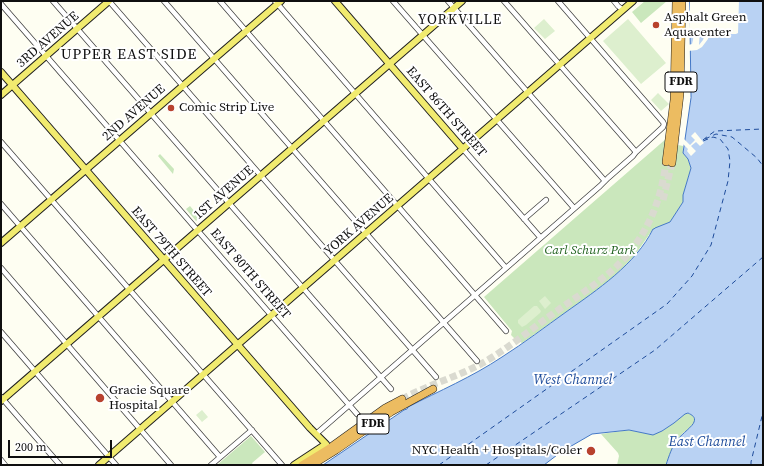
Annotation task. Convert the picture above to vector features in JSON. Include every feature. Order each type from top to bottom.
[{"type":"highway","points":[[672,1],[675,25]]},
{"type":"highway","name":"FDR","points":[[676,1],[674,100],[669,163],[680,94],[682,1]]},
{"type":"highway","name":"FDR","points":[[312,465],[390,412],[433,390]]},
{"type":"highway","name":"FDR","points":[[302,465],[385,408],[402,399]]},
{"type":"main road","name":"3RD AVENUE","points":[[1,95],[109,1]]},
{"type":"main road","name":"EAST 86TH STREET","points":[[335,1],[463,149]]},
{"type":"main road","name":"1ST AVENUE","points":[[2,399],[99,317],[462,1]]},
{"type":"main road","name":"YORK AVENUE","points":[[99,465],[633,1]]},
{"type":"main road","name":"2ND AVENUE","points":[[1,243],[278,2]]},
{"type":"main road","name":"EAST 79TH STREET","points":[[1,72],[237,345],[326,444],[294,465]]},
{"type":"street","points":[[53,1],[390,389]]},
{"type":"street","points":[[109,1],[436,377]]},
{"type":"street","points":[[164,1],[477,361]]},
{"type":"street","points":[[220,1],[506,331]]},
{"type":"street","points":[[393,1],[574,208]]},
{"type":"street","points":[[448,1],[605,181]]},
{"type":"street","points":[[504,1],[636,152]]},
{"type":"street","points":[[316,434],[605,181],[663,128],[663,122],[558,1]]},
{"type":"street","points":[[614,1],[623,10]]},
{"type":"street","points":[[278,2],[506,268]]},
{"type":"street","name":"EAST 80TH STREET","points":[[1,4],[356,414]]},
{"type":"street","points":[[1,142],[282,465]]},
{"type":"street","name":"EAST 86TH STREET","points":[[463,149],[540,237]]},
{"type":"street","points":[[524,219],[546,200]]},
{"type":"street","points":[[1,204],[220,457]]},
{"type":"street","points":[[1,268],[171,465]]},
{"type":"street","points":[[1,332],[116,465]]},
{"type":"street","points":[[2,399],[60,465]]},
{"type":"street","points":[[211,465],[252,430]]},
{"type":"street","points":[[1,460],[5,465]]},
{"type":"green space","points":[[645,1],[667,1],[641,23],[632,12]]},
{"type":"green space","points":[[544,19],[555,31],[545,39],[534,28]]},
{"type":"green space","points":[[628,19],[666,63],[641,84],[603,41]]},
{"type":"green space","points":[[658,93],[669,104],[661,111],[651,100]]},
{"type":"green space","name":"Carl Schurz Park","points":[[667,138],[675,164],[678,145],[683,146],[683,153],[688,159],[691,168],[683,195],[683,202],[670,222],[653,229],[635,255],[615,276],[586,298],[522,343],[514,338],[511,335],[512,331],[484,297]]},
{"type":"green space","points":[[160,154],[174,169],[173,174],[158,156]]},
{"type":"green space","points":[[190,206],[200,218],[196,221],[186,209]]},
{"type":"green space","points":[[545,296],[551,303],[545,309],[539,301]]},
{"type":"green space","points":[[534,306],[537,306],[541,311],[540,313],[522,327],[518,323],[518,320]]},
{"type":"green space","points":[[202,410],[208,417],[202,422],[196,415]]},
{"type":"green space","points":[[686,413],[691,414],[695,421],[691,427],[682,434],[666,465],[617,465],[619,456],[618,453],[601,434],[629,430],[649,434],[662,431]]},
{"type":"green space","points":[[251,436],[265,452],[252,463],[253,465],[217,465]]},
{"type":"water","points":[[690,1],[763,1],[763,465],[666,465],[676,442],[694,422],[694,417],[688,413],[662,431],[653,435],[629,430],[592,434],[561,452],[544,465],[323,465],[408,407],[479,371],[526,341],[603,285],[637,254],[653,229],[670,222],[683,202],[683,195],[691,168],[688,159],[683,153],[691,98]]},
{"type":"pier","points":[[690,1],[739,1],[738,33],[710,34],[709,32],[708,39],[702,47],[697,50],[688,51],[688,45],[692,44],[694,30],[689,30]],"holes":[[[700,30],[705,30],[703,40],[699,45]]]},
{"type":"pier","points":[[695,132],[704,143],[700,146],[696,142],[691,146],[696,151],[691,156],[687,151],[688,149],[683,144],[684,139],[690,145],[695,140],[691,136]]},
{"type":"ferry route","points":[[703,140],[715,131],[763,129]]},
{"type":"ferry route","points":[[705,139],[716,134],[732,137],[757,158],[763,166]]},
{"type":"ferry route","points":[[439,465],[667,304],[692,276],[711,245],[728,181],[730,161],[728,149],[720,139],[713,137],[703,141]]},
{"type":"ferry route","points":[[486,465],[655,350],[763,257]]},
{"type":"ferry route","points":[[751,465],[763,412]]},
{"type":"tunnel","points":[[402,399],[477,366],[495,355],[591,287],[616,267],[627,256],[644,232],[656,206],[664,177],[666,162]]},
{"type":"tunnel","points":[[663,200],[672,163]]},
{"type":"place","name":"Asphalt Green Aquacenter","points":[[656,25]]},
{"type":"place","name":"Comic Strip Live","points":[[171,108]]},
{"type":"place","name":"Gracie Square Hospital","points":[[100,398]]},
{"type":"place","name":"NYC Health + Hospitals/Coler","points":[[591,451]]},
{"type":"district","name":"YORKVILLE","points":[[460,20]]},
{"type":"district","name":"UPPER EAST SIDE","points":[[129,55]]},
{"type":"water label","name":"West Channel","points":[[573,380]]},
{"type":"water label","name":"East Channel","points":[[707,442]]}]
